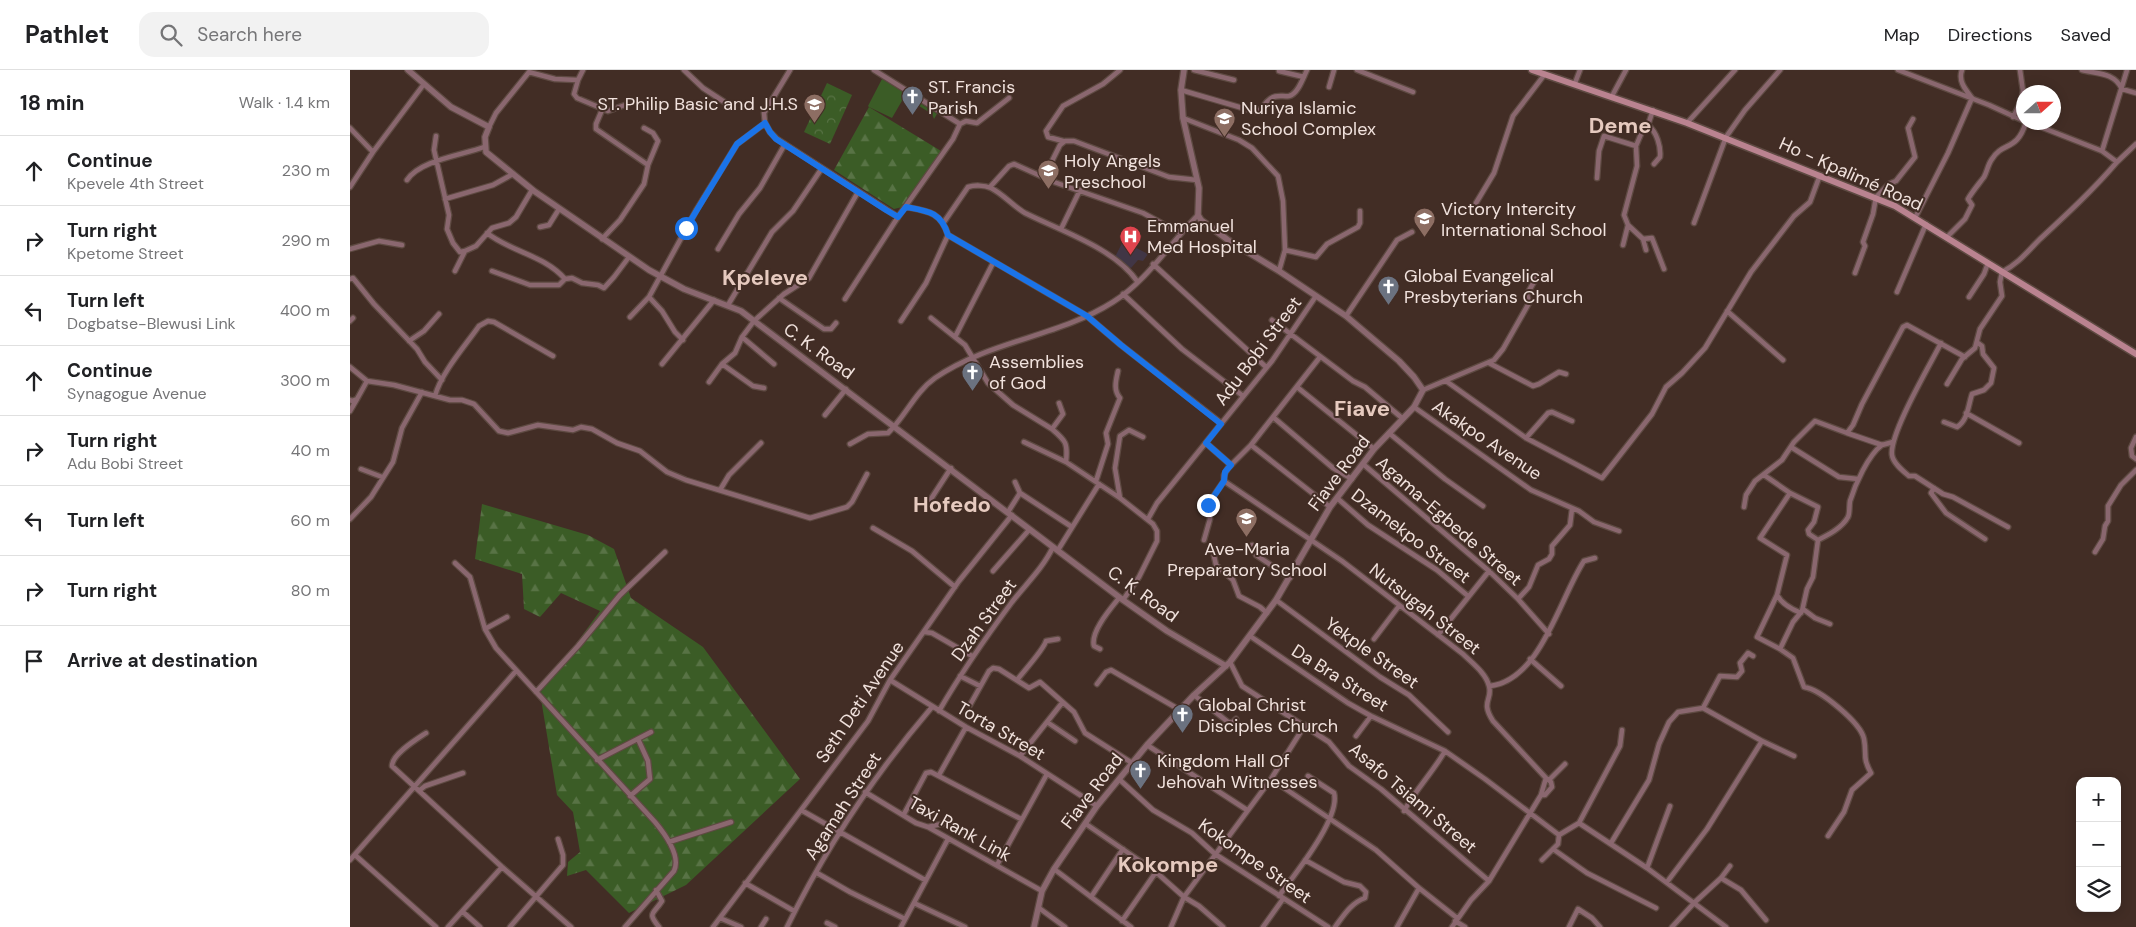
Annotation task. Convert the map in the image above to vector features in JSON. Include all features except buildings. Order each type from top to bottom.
[{"type":"main road","name":"Ho - Kpalimé Road","points":[[1532,70],[1688,122],[1876,198],[1926,224],[2136,354]]},
{"type":"street","points":[[408,70],[451,107],[489,127]]},
{"type":"street","points":[[583,70],[578,80],[575,97],[602,110],[610,111],[625,105]]},
{"type":"street","points":[[684,70],[703,88],[729,105]]},
{"type":"street","points":[[691,76],[694,70]]},
{"type":"street","points":[[790,70],[763,116],[770,132],[785,144],[898,217]]},
{"type":"street","points":[[876,70],[960,124]]},
{"type":"street","points":[[1120,70],[1103,84],[1063,106],[1046,130],[1048,137],[1063,141],[1074,141],[1169,177],[1197,180]]},
{"type":"street","points":[[850,444],[868,434],[888,433],[932,380],[972,356],[1087,316],[1123,294],[1198,215],[1200,198],[1183,118],[1181,90],[1184,70]]},
{"type":"street","points":[[1194,70],[1234,80]]},
{"type":"street","points":[[1181,90],[1256,112],[1269,99],[1293,94],[1307,70]]},
{"type":"street","points":[[1329,87],[1334,70]]},
{"type":"street","points":[[1357,70],[1412,92]]},
{"type":"street","points":[[1575,84],[1580,70]]},
{"type":"street","points":[[1612,96],[1626,70]]},
{"type":"street","points":[[1688,122],[1735,70]]},
{"type":"street","points":[[1694,223],[1726,137],[1745,110],[1780,70]]},
{"type":"street","points":[[1898,70],[1972,98],[2016,117]]},
{"type":"street","points":[[1962,70],[1960,76],[1963,87],[1972,98]]},
{"type":"street","points":[[2013,116],[2021,102],[2023,91],[2020,70]]},
{"type":"street","points":[[2082,70],[2109,75],[2119,82],[2122,89]]},
{"type":"street","points":[[2102,152],[2127,70]]},
{"type":"street","points":[[407,180],[414,172],[437,161],[484,146],[485,136],[496,113],[526,71],[555,79],[578,80]]},
{"type":"street","points":[[1279,71],[1304,77]]},
{"type":"street","points":[[1476,203],[1494,173],[1513,116],[1545,74]]},
{"type":"street","points":[[350,187],[373,152],[424,84]]},
{"type":"street","points":[[2122,89],[2136,93]]},
{"type":"street","points":[[846,299],[898,217],[953,139],[960,124],[966,121],[977,124],[1009,98]]},
{"type":"street","points":[[1915,218],[1948,153],[1972,98]]},
{"type":"street","points":[[602,110],[596,124],[596,129],[648,164]]},
{"type":"street","points":[[1646,250],[1643,238],[1628,226],[1624,215],[1637,166],[1636,146],[1644,126],[1648,125],[1653,110]]},
{"type":"street","points":[[1183,118],[1239,140],[1252,148],[1278,176],[1283,201],[1285,250],[1279,271]]},
{"type":"street","points":[[1855,273],[1865,246],[1862,242],[1873,214],[1876,198],[1889,184],[1896,181],[1915,157],[1908,128],[1913,119]]},
{"type":"street","points":[[630,317],[649,297],[697,209],[737,144],[765,123]]},
{"type":"street","points":[[1648,125],[1652,129],[1660,148],[1660,157],[1654,164]]},
{"type":"street","points":[[350,128],[373,152]]},
{"type":"street","points":[[602,239],[620,220],[644,184],[648,164],[658,141],[653,133],[644,128]]},
{"type":"street","points":[[1947,237],[1965,219],[1972,205],[1968,200],[1970,193],[1985,176],[1991,160],[2001,150],[2014,145],[2023,130]]},
{"type":"street","points":[[2046,130],[2102,152],[2117,162]]},
{"type":"street","points":[[436,136],[434,148],[449,215],[446,229],[456,249],[460,252],[476,246],[492,228],[509,223],[516,217],[532,190]]},
{"type":"street","points":[[1597,178],[1599,151],[1604,136],[1636,146]]},
{"type":"street","points":[[1044,177],[1063,141]]},
{"type":"street","points":[[718,249],[739,214],[760,188],[785,144]]},
{"type":"street","points":[[1947,384],[1964,357],[1971,353],[1978,343],[1980,329],[2002,296],[2000,282],[2002,272],[2016,264],[2026,252],[2092,192],[2117,162],[2136,144]]},
{"type":"street","name":"C. K. Road","points":[[484,146],[488,154],[532,190],[660,277],[684,289],[728,305],[754,321],[820,373],[846,389],[951,468],[1121,599],[1166,631],[1228,664]]},
{"type":"street","points":[[990,188],[1013,164],[1143,213],[1180,233]]},
{"type":"street","points":[[728,305],[772,232],[797,206],[822,168]]},
{"type":"street","points":[[445,199],[493,185],[513,174]]},
{"type":"street","points":[[1446,382],[1526,438],[1602,478],[1652,414],[1666,387],[1705,348],[1751,272],[1794,216],[1810,202],[1820,175]]},
{"type":"street","points":[[944,222],[968,187],[973,185],[990,188],[1024,212],[1061,229],[1105,253],[1123,265],[1137,281]]},
{"type":"street","points":[[1061,229],[1080,190]]},
{"type":"street","points":[[709,382],[722,364],[735,352],[742,337],[754,321],[792,287],[809,278],[858,192]]},
{"type":"street","points":[[906,207],[928,211],[944,222],[948,235],[993,263],[1040,287],[1087,316],[1221,424]]},
{"type":"street","points":[[540,227],[549,225],[560,209]]},
{"type":"street","points":[[1285,250],[1316,257],[1327,244],[1358,227],[1360,224],[1360,211]]},
{"type":"street","points":[[1198,215],[1208,226],[1228,240],[1279,271],[1346,316],[1399,361],[1423,390],[1446,382],[1494,360],[1503,349],[1529,303],[1527,294],[1538,275]]},
{"type":"street","points":[[1897,292],[1926,224]]},
{"type":"street","points":[[1623,246],[1628,226]]},
{"type":"street","points":[[1346,316],[1397,240],[1412,232]]},
{"type":"street","points":[[487,233],[500,244],[508,245],[544,261],[560,272],[565,279]]},
{"type":"street","points":[[901,321],[926,283],[948,235]]},
{"type":"street","points":[[1643,238],[1652,238],[1664,269]]},
{"type":"street","points":[[350,249],[379,241],[402,245]]},
{"type":"street","points":[[455,271],[465,251]]},
{"type":"street","points":[[492,271],[536,286],[560,285],[565,279],[572,278],[582,283],[605,288],[629,256]]},
{"type":"street","points":[[955,336],[993,263]]},
{"type":"street","points":[[1968,297],[1984,274],[1988,263]]},
{"type":"street","points":[[1153,264],[1266,367]]},
{"type":"street","points":[[350,279],[352,278],[410,341],[417,349],[422,360],[442,380]]},
{"type":"street","points":[[1123,294],[1182,349],[1243,396]]},
{"type":"street","name":"Adu Bobi Street","points":[[1148,518],[1157,503],[1291,335],[1316,296]]},
{"type":"street","points":[[649,297],[662,311],[675,332],[683,340]]},
{"type":"street","points":[[779,298],[824,329],[831,329],[836,323]]},
{"type":"street","points":[[662,364],[714,300]]},
{"type":"street","points":[[1727,311],[1783,360]]},
{"type":"street","points":[[410,341],[424,331],[439,314]]},
{"type":"street","points":[[931,318],[965,344],[988,383],[1013,405],[1052,429],[1066,444],[1066,462]]},
{"type":"street","points":[[1272,320],[1352,381],[1365,387],[1402,418]]},
{"type":"street","points":[[434,396],[442,380],[478,326],[488,321],[494,322],[553,356]]},
{"type":"street","points":[[1847,433],[1853,425],[1862,404],[1903,328],[1907,325],[1964,357]]},
{"type":"street","points":[[742,337],[774,364]]},
{"type":"street","points":[[1941,343],[1897,430],[1892,458],[1909,476],[1915,476],[2008,527]]},
{"type":"street","points":[[1944,422],[1957,427],[1962,424],[1972,394],[1984,390],[1994,376],[1994,368],[1986,359],[1982,346],[1978,343]]},
{"type":"street","points":[[1204,540],[1210,519],[1208,504],[1224,481],[1225,472],[1251,445],[1320,356]]},
{"type":"street","points":[[1489,363],[1533,386],[1559,372],[1566,374]]},
{"type":"street","points":[[722,364],[753,386],[764,388]]},
{"type":"street","points":[[350,367],[367,380],[474,404],[499,430],[508,433],[538,425],[566,429],[581,427],[592,429],[617,443],[640,451],[676,476],[810,518],[847,507],[852,502],[867,474]]},
{"type":"street","name":"Dzah Street","points":[[939,711],[972,656],[1015,598],[1072,527],[1097,483],[1108,444],[1106,433],[1120,398],[1116,394],[1115,384],[1118,371]]},
{"type":"street","points":[[350,411],[367,380]]},
{"type":"street","points":[[1297,387],[1374,449]]},
{"type":"street","points":[[825,415],[846,389]]},
{"type":"street","name":"Fiave Road","points":[[1034,927],[1042,891],[1054,869],[1097,806],[1147,745],[1194,695],[1228,664],[1250,636],[1290,578],[1330,507],[1374,449],[1414,407],[1423,390]]},
{"type":"street","points":[[350,519],[371,497],[393,462],[404,423],[422,392]]},
{"type":"street","points":[[350,400],[357,399]]},
{"type":"street","points":[[1052,429],[1063,414],[1059,403]]},
{"type":"street","name":"Akakpo Avenue","points":[[1414,407],[1531,490],[1572,510],[1579,511],[1594,522],[1619,531]]},
{"type":"street","points":[[1526,438],[1548,413],[1552,412],[1572,421]]},
{"type":"street","points":[[1966,412],[2019,443]]},
{"type":"street","points":[[1273,417],[1333,468],[1352,478]]},
{"type":"street","points":[[1744,507],[1746,495],[1755,481],[1782,460],[1791,447],[1816,421],[1882,445]]},
{"type":"street","points":[[1120,498],[1115,468],[1120,436],[1129,430],[1143,437]]},
{"type":"street","points":[[1389,433],[1445,479],[1482,506]]},
{"type":"street","points":[[2136,437],[2131,448],[2132,456],[2136,459]]},
{"type":"street","points":[[1024,442],[1066,462],[1120,498],[1148,518],[1157,531],[1157,541],[1139,577],[1121,599],[1103,616],[1093,639],[1094,646],[1100,649]]},
{"type":"street","points":[[1818,540],[1832,533],[1848,516],[1858,478],[1877,449],[1882,445],[1894,442]]},
{"type":"street","points":[[720,490],[729,475],[760,443]]},
{"type":"street","points":[[1206,443],[1231,465]]},
{"type":"street","points":[[1251,445],[1330,507]]},
{"type":"street","points":[[1791,447],[1838,477],[1858,478]]},
{"type":"street","points":[[1226,459],[1238,458]]},
{"type":"street","name":"Agama-Egbede Street","points":[[1363,464],[1489,571],[1518,599],[1549,634]]},
{"type":"street","points":[[929,502],[951,468]]},
{"type":"street","points":[[361,469],[382,477]]},
{"type":"street","points":[[2095,552],[2108,521],[2108,506],[2121,485],[2136,470]]},
{"type":"street","points":[[1764,475],[1790,493],[1818,507],[1814,522],[1808,530],[1809,534],[1818,540]]},
{"type":"street","name":"Nutsugah Street","points":[[1224,481],[1342,561],[1479,669],[1490,686]]},
{"type":"street","points":[[1015,482],[1020,493],[1072,527]]},
{"type":"street","points":[[1934,488],[1931,493],[1946,513],[1986,539]]},
{"type":"street","name":"Seth Deti Avenue","points":[[713,927],[868,721],[890,680],[955,587],[1010,514],[1020,493]]},
{"type":"street","points":[[1790,493],[1760,538],[1787,555],[1777,595],[1757,637],[1793,658],[1804,687],[1818,693],[1848,715],[1860,729],[1864,738],[1864,761],[1871,773],[1852,790],[1844,812],[1828,836]]},
{"type":"street","name":"Dzamekpo Street","points":[[1337,498],[1368,525],[1437,570],[1468,596]]},
{"type":"street","points":[[1518,599],[1529,587],[1538,566],[1549,559],[1552,554],[1552,546],[1570,525],[1572,510]]},
{"type":"street","points":[[873,528],[912,552],[955,587]]},
{"type":"street","points":[[993,570],[1030,530]]},
{"type":"street","points":[[1780,649],[1793,622],[1802,611],[1807,589],[1814,578],[1818,540]]},
{"type":"street","points":[[1252,545],[1256,555],[1290,578]]},
{"type":"street","points":[[536,692],[578,646],[620,595],[665,552]]},
{"type":"street","points":[[1214,556],[1216,565],[1233,580],[1236,591],[1241,598],[1255,604],[1267,613]]},
{"type":"street","points":[[1540,795],[1545,795],[1552,787],[1548,779],[1493,721],[1487,711],[1490,686],[1502,685],[1530,659],[1549,634],[1576,574],[1584,561],[1595,558]]},
{"type":"street","points":[[455,563],[470,577],[484,629],[496,648],[630,796],[656,822],[669,842],[675,867],[625,927]]},
{"type":"street","points":[[1438,635],[1489,571]]},
{"type":"street","points":[[1777,595],[1780,601],[1792,610],[1802,611],[1830,624]]},
{"type":"street","name":"Yekple Street","points":[[1276,600],[1380,677],[1409,695],[1448,732]]},
{"type":"street","points":[[1374,639],[1399,606]]},
{"type":"street","points":[[484,629],[507,617]]},
{"type":"street","points":[[925,632],[932,633],[972,656]]},
{"type":"street","name":"Da Bra Street","points":[[1250,636],[1348,703],[1371,716],[1445,750],[1559,835]]},
{"type":"street","points":[[1018,680],[1031,661],[1045,647],[1046,641],[1058,640]]},
{"type":"street","points":[[1703,708],[1720,676],[1737,677],[1742,671],[1740,663],[1748,653],[1753,656]]},
{"type":"street","points":[[1530,659],[1561,686]]},
{"type":"street","name":"Asafo Tsiami Street","points":[[1228,664],[1242,686],[1329,742],[1344,762],[1381,789],[1404,811],[1489,881]]},
{"type":"street","points":[[970,705],[980,686],[993,668],[1018,680],[1029,688],[1040,682],[1074,712],[1085,733],[1132,763]]},
{"type":"street","points":[[1097,684],[1106,672],[1110,670],[1180,710]]},
{"type":"street","points":[[350,860],[418,789],[516,671]]},
{"type":"street","points":[[960,676],[980,686]]},
{"type":"street","name":"Torta Street","points":[[890,680],[966,727],[1020,756],[1097,806]]},
{"type":"street","points":[[1194,695],[1228,722],[1232,723],[1236,720]]},
{"type":"street","points":[[1020,756],[1062,703]]},
{"type":"street","name":"Agamah Street","points":[[787,927],[794,911],[839,832],[865,792],[897,748],[932,707]]},
{"type":"street","points":[[1610,843],[1649,780],[1659,744],[1669,722],[1678,712],[1703,708],[1762,741],[1794,756]]},
{"type":"street","points":[[1356,736],[1371,716]]},
{"type":"street","points":[[1047,722],[1075,741]]},
{"type":"street","points":[[1171,927],[1184,897],[1271,779],[1305,725]]},
{"type":"street","points":[[939,775],[966,727]]},
{"type":"street","points":[[1542,860],[1558,844],[1559,835],[1579,823],[1620,746],[1622,730]]},
{"type":"street","points":[[597,760],[651,732]]},
{"type":"street","points":[[426,733],[405,749],[391,763],[502,867],[571,927]]},
{"type":"street","points":[[630,796],[650,779],[648,761],[638,739]]},
{"type":"street","points":[[1667,882],[1707,829],[1762,741]]},
{"type":"street","points":[[1147,745],[1247,810]]},
{"type":"street","points":[[1404,811],[1413,796],[1436,767],[1445,750]]},
{"type":"street","points":[[1452,927],[1456,919],[1489,881],[1548,779],[1565,764]]},
{"type":"street","points":[[904,814],[927,773],[931,772],[1022,819]]},
{"type":"street","points":[[418,789],[463,773]]},
{"type":"street","points":[[997,865],[1047,774]]},
{"type":"street","points":[[1263,927],[1319,840],[1330,818],[1335,795],[1323,784],[1308,776]]},
{"type":"street","points":[[1271,779],[1376,850],[1465,927]]},
{"type":"street","name":"Kokompe Street","points":[[1120,780],[1153,810],[1192,834],[1216,854],[1328,927]]},
{"type":"street","name":"Taxi Rank Link","points":[[865,792],[916,823],[928,827],[1042,891]]},
{"type":"street","points":[[1647,868],[1670,806]]},
{"type":"street","points":[[801,810],[925,880]]},
{"type":"street","points":[[669,842],[731,822]]},
{"type":"street","points":[[928,827],[950,822]]},
{"type":"street","points":[[1579,823],[1667,882],[1726,927]]},
{"type":"street","points":[[1086,824],[1156,872],[1184,897],[1199,906],[1223,927]]},
{"type":"street","points":[[510,927],[563,865],[563,855],[558,839]]},
{"type":"street","points":[[901,927],[948,839]]},
{"type":"street","points":[[1091,897],[1123,849]]},
{"type":"street","points":[[1553,849],[1587,873],[1656,908]]},
{"type":"street","points":[[354,855],[436,927]]},
{"type":"street","points":[[1305,860],[1344,882],[1360,886],[1366,892],[1365,898],[1351,906],[1335,927]]},
{"type":"street","points":[[1672,927],[1721,878],[1730,866]]},
{"type":"street","points":[[448,927],[502,867]]},
{"type":"street","points":[[1054,869],[1131,927]]},
{"type":"street","points":[[1122,921],[1156,872]]},
{"type":"street","points":[[816,873],[906,919]]},
{"type":"street","points":[[1721,878],[1741,890],[1766,920]]},
{"type":"street","points":[[745,883],[794,911]]},
{"type":"street","points":[[1397,927],[1419,888]]},
{"type":"street","points":[[656,890],[662,901],[651,916],[659,927]]},
{"type":"street","points":[[914,903],[964,927]]},
{"type":"street","points":[[1039,908],[1065,927]]},
{"type":"street","points":[[1569,927],[1578,909],[1592,918],[1600,927]]},
{"type":"street","points":[[463,912],[480,927]]},
{"type":"street","points":[[720,918],[742,927]]},
{"type":"street","points":[[761,927],[766,919]]},
{"type":"street","points":[[950,927],[953,921]]},
{"type":"street","points":[[827,923],[835,927]]},
{"type":"shaded area","name":"Emmanuel Med Hospital","points":[[1123,241],[1148,254],[1143,261],[1138,260],[1131,268],[1115,257]]},
{"type":"green space","points":[[882,79],[937,114],[934,119],[932,114],[906,98],[903,99],[892,118],[869,107]]},
{"type":"green space","points":[[827,83],[852,95],[830,144],[804,132]]},
{"type":"green space","points":[[869,107],[941,151],[902,207],[894,209],[834,170]]},
{"type":"green space","points":[[482,504],[588,535],[614,549],[631,598],[703,647],[800,779],[686,885],[629,913],[586,870],[567,876],[568,862],[580,852],[573,812],[557,795],[540,693],[600,611],[561,593],[540,617],[524,609],[522,574],[475,559]]},
{"type":"place","name":"ST. Francis Parish","points":[[912,116]]},
{"type":"place","name":"ST. Philip Basic and J.H.S","points":[[814,123]]},
{"type":"place","name":"Nuriya Islamic School Complex","points":[[1225,137]]},
{"type":"place","name":"Holy Angels Preschool","points":[[1048,190]]},
{"type":"place","name":"Victory Intercity International School","points":[[1425,238]]},
{"type":"place","name":"Emmanuel Med Hospital","points":[[1131,255]]},
{"type":"place","name":"Global Evangelical Presbyterians Church","points":[[1388,305]]},
{"type":"place","name":"Assemblies of God","points":[[973,391]]},
{"type":"place","name":"Ave-Maria Preparatory School","points":[[1247,538]]},
{"type":"place","name":"Global Christ Disciples Church","points":[[1182,734]]},
{"type":"place","name":"Kingdom Hall Of Jehovah Witnesses","points":[[1141,790]]},
{"type":"district","name":"Deme","points":[[1620,125]]},
{"type":"district","name":"Kpeleve","points":[[765,277]]},
{"type":"district","name":"Fiave","points":[[1362,408]]},
{"type":"district","name":"Hofedo","points":[[952,504]]},
{"type":"district","name":"Kokompe","points":[[1168,864]]},
{"type":"route","points":[[686,228],[737,144],[745,136],[765,123],[776,139],[898,217],[906,207],[928,211],[944,222],[948,235],[993,263],[1040,287],[1087,316],[1221,424],[1206,443],[1231,465],[1225,472],[1224,481],[1208,505]]}]
